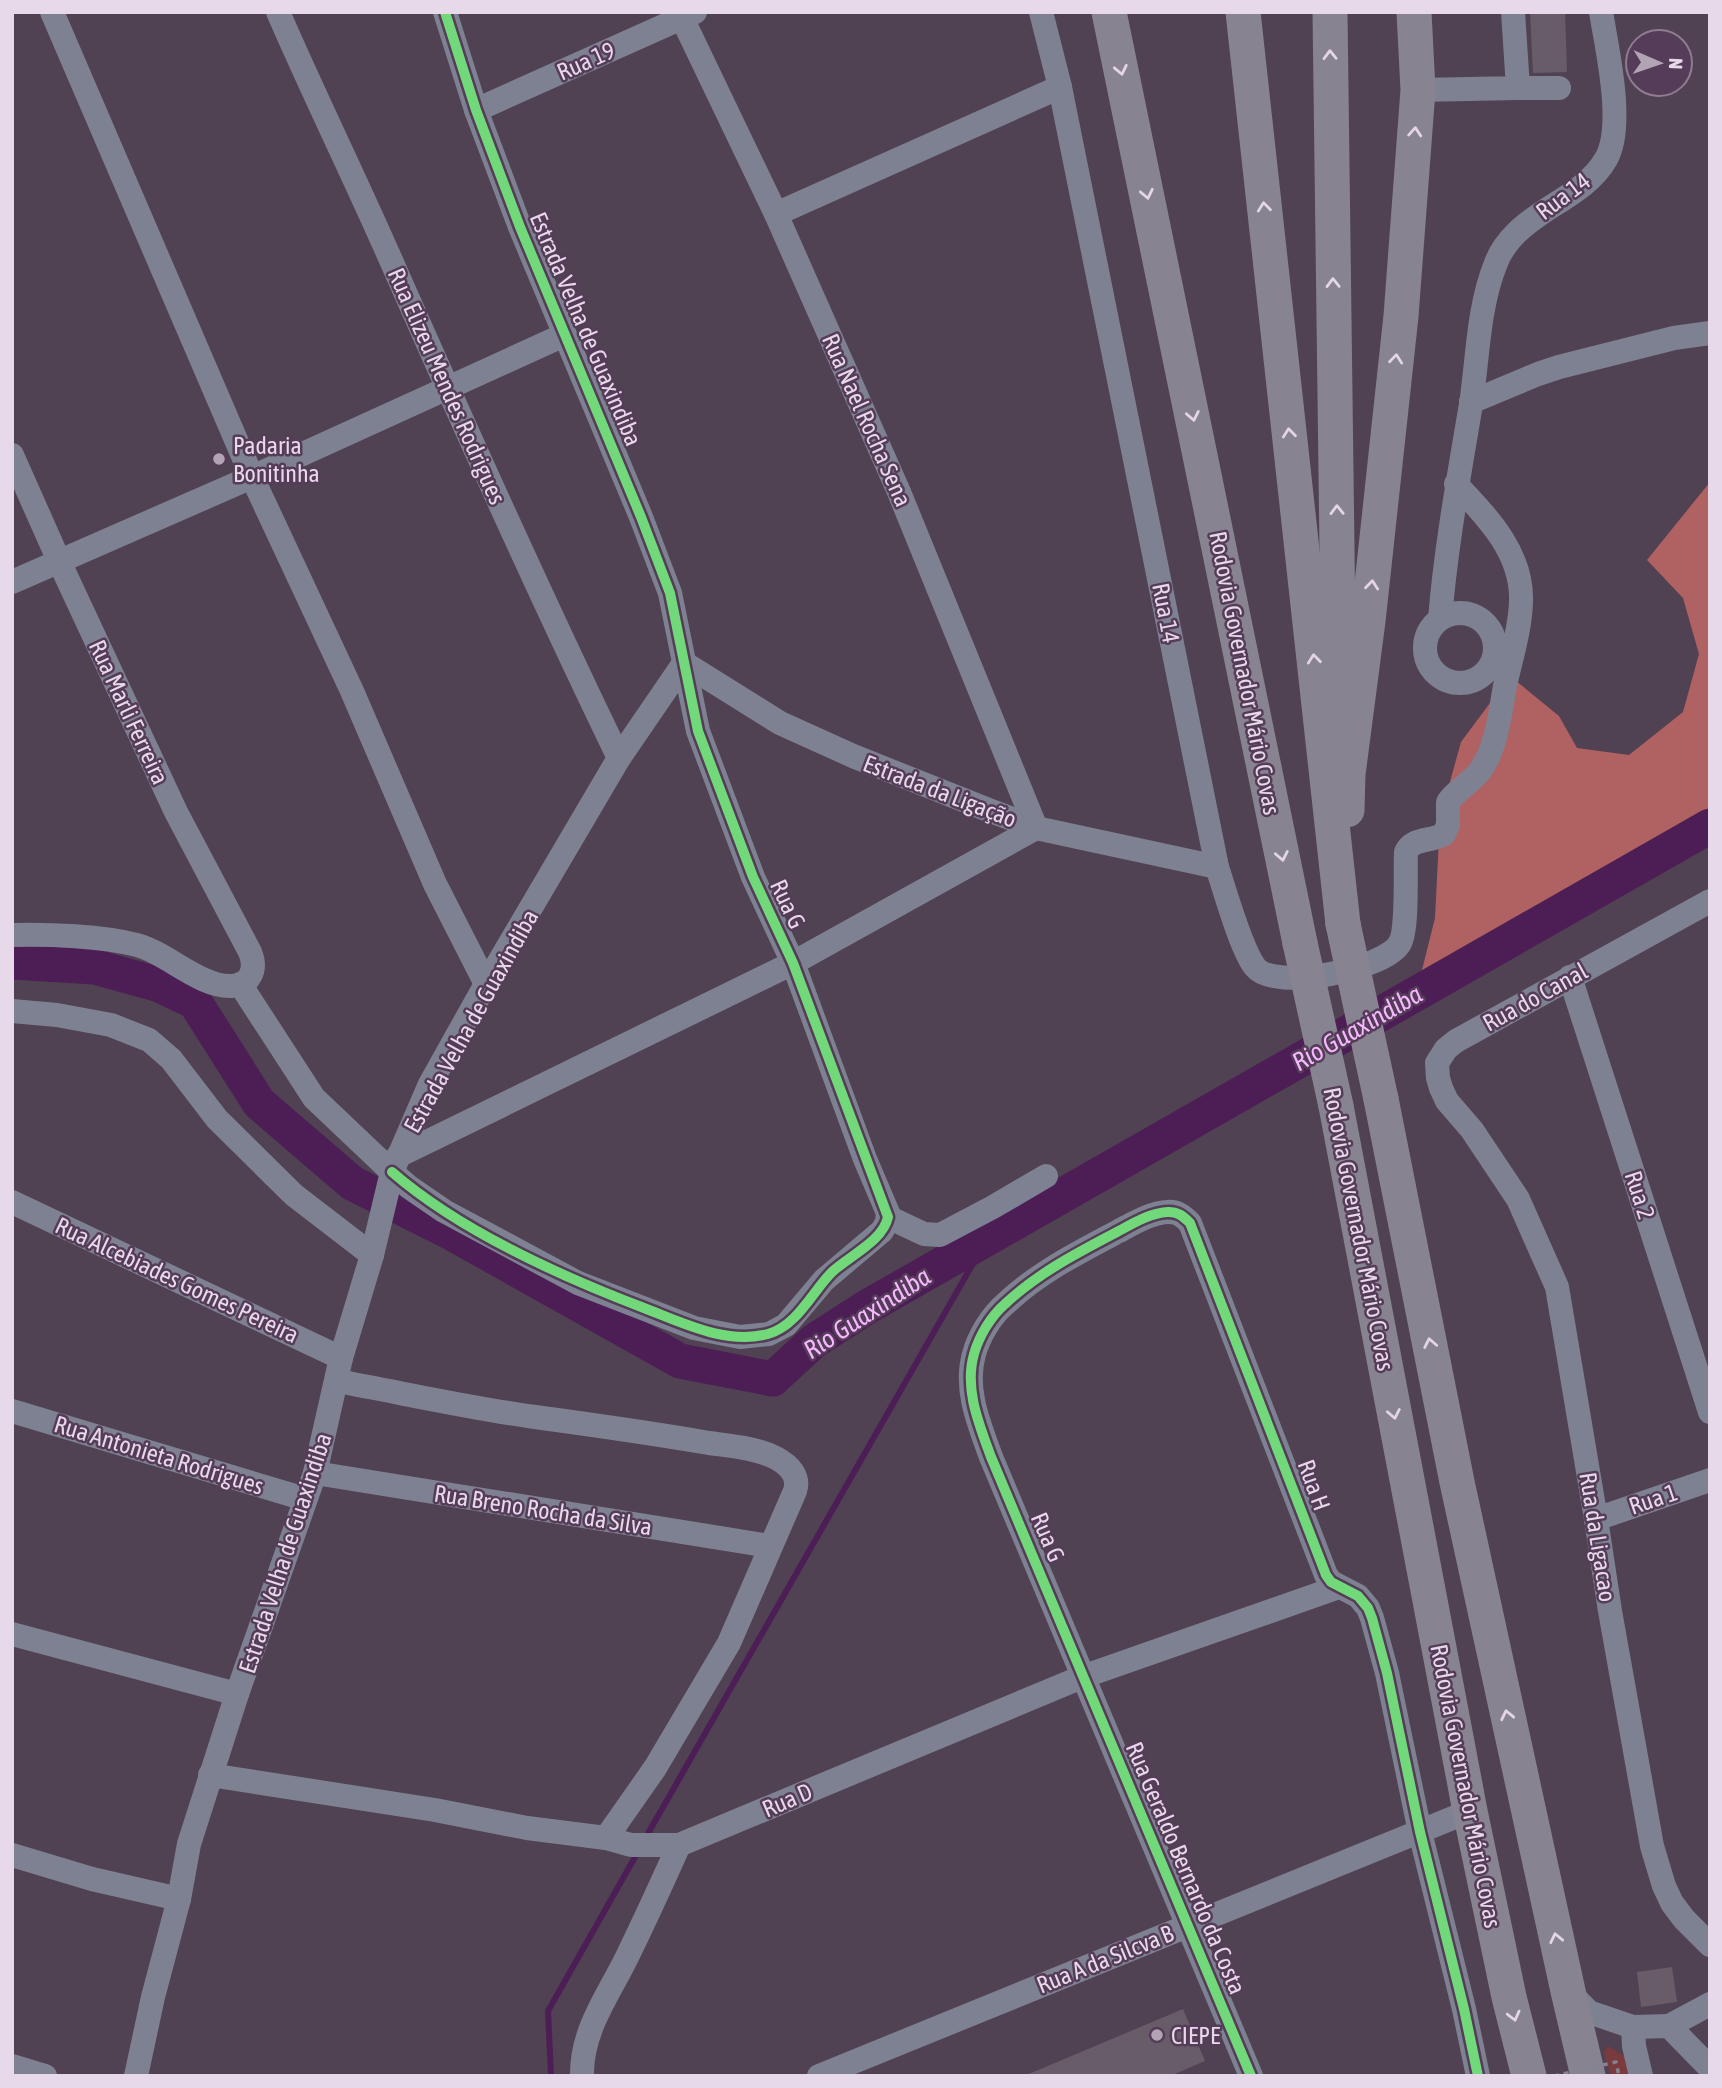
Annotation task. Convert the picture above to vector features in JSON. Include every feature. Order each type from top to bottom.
[{"type":"highway","name":"Rodovia Governador Mário Covas","points":[[1109,12],[1300,943],[1336,1106],[1470,1811],[1509,1997],[1529,2076]]},
{"type":"highway","name":"Rodovia Governador Mário Covas","points":[[1242,12],[1343,923],[1460,1495],[1567,1991],[1588,2076]]},
{"type":"highway","points":[[1329,12],[1343,923]]},
{"type":"highway","points":[[1343,923],[1348,774],[1368,621],[1401,316],[1418,90],[1414,12]]},
{"type":"street","points":[[52,12],[252,477],[352,691],[435,884],[486,984]]},
{"type":"street","name":"Rua Elizeu Mendes Rodrigues","points":[[278,12],[545,605],[619,758]]},
{"type":"street","name":"Estrada Velha de Guaxindiba","points":[[136,2076],[153,1997],[179,1899],[189,1844],[237,1694],[315,1473],[339,1369],[390,1182],[430,1084],[486,984],[619,758],[684,663],[670,593],[623,473],[564,335],[476,110],[445,12]]},
{"type":"street","name":"Rua 14","points":[[1041,12],[1060,87],[1217,867],[1256,968],[1275,977],[1290,979],[1334,973],[1372,963],[1395,950],[1403,932],[1406,852],[1412,844],[1444,834],[1448,825],[1447,807],[1450,798],[1474,779],[1487,760],[1518,631],[1521,592],[1516,566],[1508,548],[1493,524],[1456,484]]},
{"type":"street","points":[[1513,12],[1518,88]]},
{"type":"street","name":"Rua 14","points":[[1440,619],[1456,484],[1471,402],[1486,291],[1499,254],[1516,233],[1581,188],[1606,158],[1611,145],[1613,87],[1601,12]]},
{"type":"street","name":"Rua 19","points":[[476,110],[689,15]]},
{"type":"street","name":"Rua Nael Rocha Sena","points":[[689,15],[899,492],[1036,828]]},
{"type":"street","points":[[776,214],[1060,87]]},
{"type":"street","points":[[1418,90],[1559,88]]},
{"type":"street","points":[[1471,402],[1559,367],[1674,338],[1710,333]]},
{"type":"street","points":[[12,582],[252,477],[564,335]]},
{"type":"street","name":"Rua Marli Ferreira","points":[[12,455],[176,812],[250,952],[247,975],[314,1098],[390,1182],[409,1187],[444,1210],[578,1283],[694,1328],[740,1337],[769,1334],[786,1325],[824,1280],[882,1231],[888,1217]]},
{"type":"street","name":"Estrada da Ligação","points":[[684,663],[780,723],[853,756],[1036,828],[1217,867]]},
{"type":"street","name":"Rua G","points":[[684,663],[698,731],[753,877],[793,963],[888,1217]]},
{"type":"street","points":[[390,1182],[1036,828]]},
{"type":"street","name":"Rua do Canal","points":[[1472,1130],[1447,1101],[1437,1070],[1441,1056],[1456,1041],[1710,901]]},
{"type":"street","points":[[12,935],[37,934],[138,945],[214,983],[230,986],[247,975]]},
{"type":"street","name":"Rua 2","points":[[1570,976],[1710,1412]]},
{"type":"street","points":[[12,1011],[57,1015],[111,1025],[149,1040],[171,1059],[217,1119],[294,1195],[372,1255]]},
{"type":"street","name":"Rua da Ligacao","points":[[1472,1130],[1518,1199],[1557,1287],[1652,1846],[1672,1903],[1684,1920],[1710,1945]]},
{"type":"street","points":[[888,1217],[924,1234],[940,1235],[993,1208],[1046,1176]]},
{"type":"street","name":"Rua Alcebiades Gomes Pereira","points":[[12,1202],[339,1369],[531,1417],[659,1433],[774,1456],[791,1469],[797,1485],[770,1546]]},
{"type":"street","name":"Rua H","points":[[976,1414],[970,1368],[982,1334],[1002,1306],[1044,1272],[1158,1213],[1177,1213],[1190,1223],[1316,1554],[1326,1575],[1339,1587],[1358,1596],[1368,1608],[1387,1672],[1420,1832],[1478,2076]]},
{"type":"street","name":"Rua Antonieta Rodrigues","points":[[12,1411],[305,1499]]},
{"type":"street","name":"Rua G","points":[[976,1414],[991,1457],[1082,1677]]},
{"type":"street","name":"Rua Breno Rocha da Silva","points":[[315,1473],[770,1546]]},
{"type":"street","name":"Rua 1","points":[[1596,1519],[1710,1480]]},
{"type":"street","points":[[606,1838],[655,1768],[729,1643],[770,1546]]},
{"type":"street","name":"Rua D","points":[[655,1845],[1082,1677],[1339,1587]]},
{"type":"street","points":[[12,1634],[237,1694]]},
{"type":"street","name":"Rua Geraldo Bernardo da Costa","points":[[1082,1677],[1251,2076]]},
{"type":"street","points":[[210,1774],[435,1810],[527,1828],[655,1845],[616,1979],[593,2020],[585,2046],[582,2076]]},
{"type":"street","name":"Rua A da Silcva B","points":[[819,2076],[1470,1811]]},
{"type":"street","points":[[12,1855],[92,1879],[179,1899]]},
{"type":"street","points":[[1567,1991],[1590,2011],[1633,2028],[1669,2026],[1710,2004]]},
{"type":"street","points":[[1669,2026],[1710,2068]]},
{"type":"street","points":[[1633,2028],[1634,2046],[1642,2076]]},
{"type":"street","points":[[12,2066],[45,2076]]},
{"type":"path","points":[[1555,2076],[1616,2062],[1619,2076]]},
{"type":"shaded area","points":[[1710,482],[1710,825],[1463,967],[1419,982],[1435,918],[1440,818],[1461,742],[1510,676],[1559,716],[1577,748],[1629,755],[1683,712],[1699,654],[1683,598],[1647,560]]},
{"type":"shaded area","points":[[1608,2046],[1626,2057],[1630,2076],[1611,2076],[1604,2052]]},
{"type":"building","points":[[1530,12],[1565,12],[1567,72],[1533,73]]},
{"type":"building","points":[[1672,1967],[1677,2002],[1641,2007],[1637,1972]]},
{"type":"building","name":"CIEPE","points":[[1183,2009],[1205,2061],[1170,2076],[1024,2076]]},
{"type":"waterway","name":"Rio Guaxindiba","points":[[12,962],[95,967],[157,984],[195,1002],[259,1103],[352,1183],[448,1231],[680,1361],[773,1379],[814,1341],[867,1307],[1710,826]]},
{"type":"waterway","points":[[646,1837],[987,1239]]},
{"type":"waterway","points":[[551,2076],[548,2011],[639,1850]]},
{"type":"cycle path","points":[[392,1172],[448,1214],[545,1266],[689,1326],[736,1337],[768,1334],[787,1324],[832,1272],[873,1241],[885,1226],[888,1217],[793,963],[753,877],[698,731],[670,593],[520,227],[476,110],[445,12]]},
{"type":"cycle path","points":[[1251,2076],[991,1457],[972,1393],[971,1367],[976,1347],[990,1320],[1005,1304],[1044,1273],[1073,1256],[1141,1219],[1167,1212],[1180,1214],[1190,1223],[1326,1575],[1331,1582],[1358,1596],[1372,1618],[1387,1673],[1420,1832],[1478,2076]]},
{"type":"place","name":"Padaria Bonitinha","points":[[219,459]]},
{"type":"place","name":"CIEPE","points":[[1157,2035]]}]
